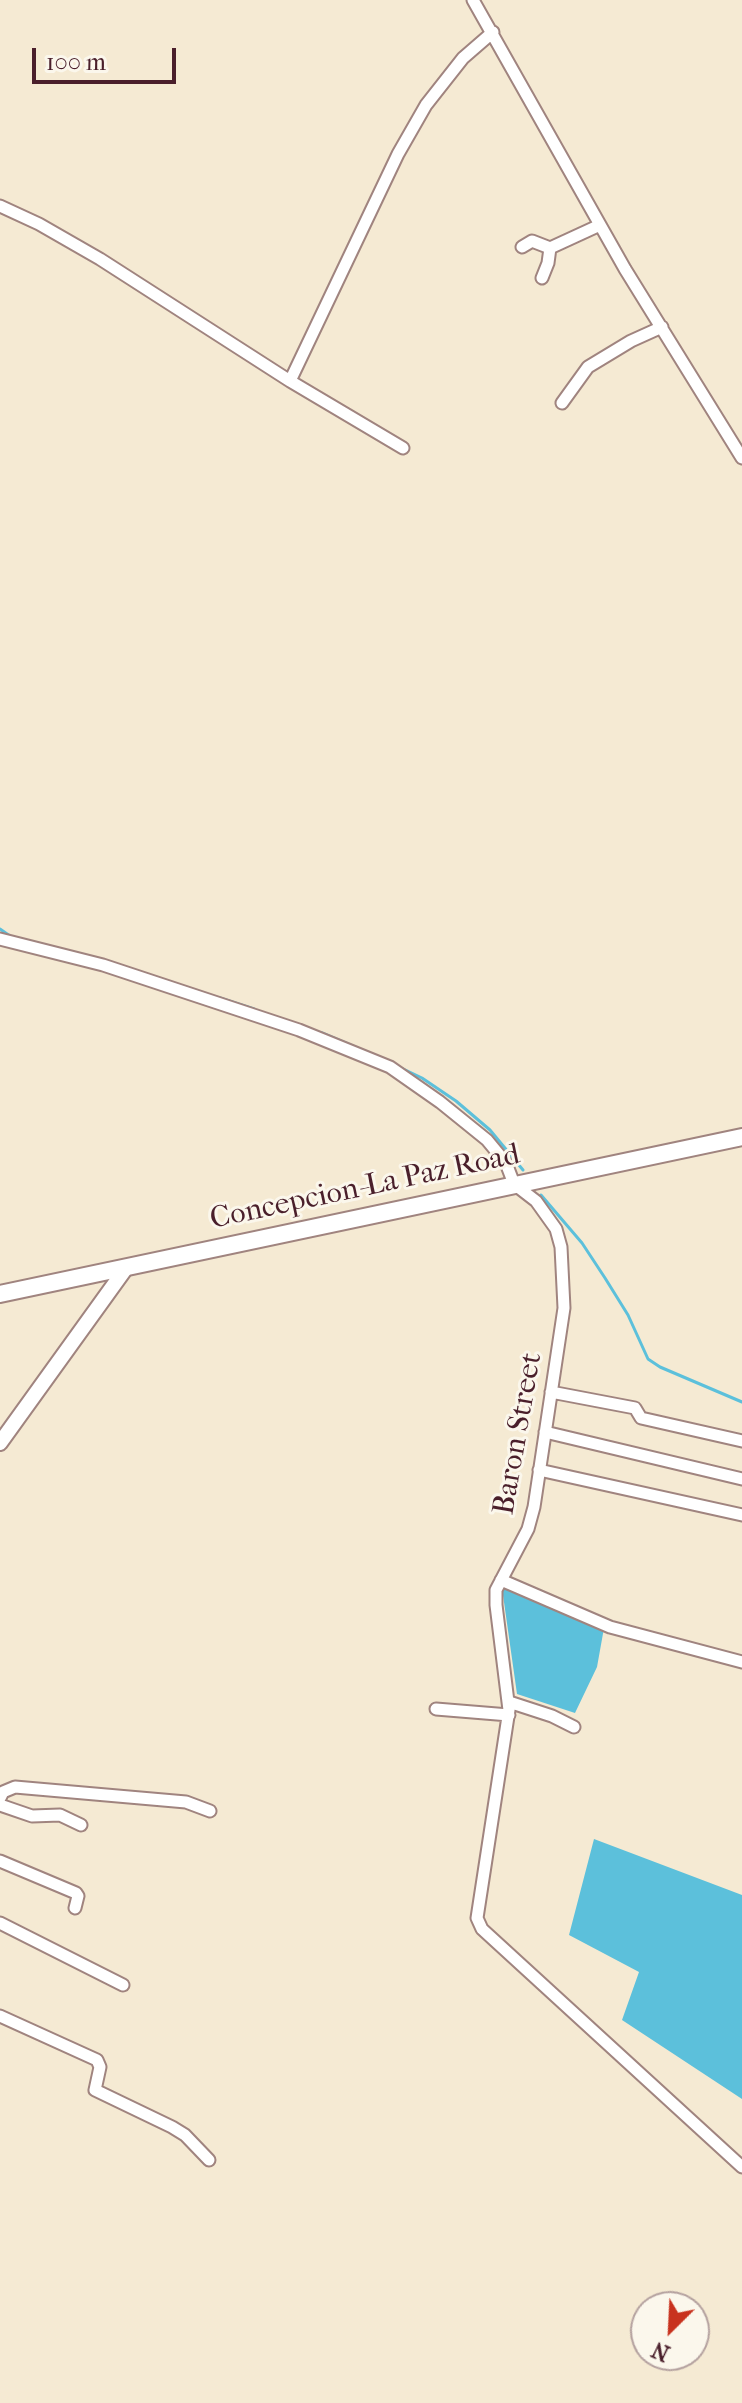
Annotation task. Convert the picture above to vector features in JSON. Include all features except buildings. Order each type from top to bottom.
[{"type":"main road","name":"Concepcion-La Paz Road","points":[[0,1294],[742,1137]]},
{"type":"street","points":[[473,0],[600,225],[742,458]]},
{"type":"street","points":[[290,381],[398,154],[426,105],[463,58],[493,32]]},
{"type":"street","points":[[0,206],[100,259],[290,381],[403,448]]},
{"type":"street","points":[[522,247],[532,241],[550,248],[600,225]]},
{"type":"street","points":[[542,278],[550,248]]},
{"type":"street","points":[[562,403],[588,367],[631,341],[662,327]]},
{"type":"street","name":"Baron Street","points":[[0,939],[103,965],[299,1030],[376,1060],[440,1102],[487,1140],[506,1163],[514,1184],[548,1215],[561,1247],[564,1308],[531,1522],[496,1590],[509,1708],[478,1924],[742,2167]]},
{"type":"street","points":[[0,1443],[126,1268]]},
{"type":"street","points":[[551,1392],[635,1408],[641,1418],[742,1441]]},
{"type":"street","points":[[545,1432],[742,1479]]},
{"type":"street","points":[[539,1470],[742,1515]]},
{"type":"street","points":[[501,1580],[610,1627],[742,1662]]},
{"type":"street","points":[[436,1709],[509,1708],[552,1716],[574,1727]]},
{"type":"street","points":[[0,1798],[3,1792],[15,1787],[186,1802],[210,1811]]},
{"type":"street","points":[[0,1805],[32,1816],[60,1815],[81,1825]]},
{"type":"street","points":[[0,1861],[76,1893],[75,1908]]},
{"type":"street","points":[[0,1923],[123,1985]]},
{"type":"street","points":[[0,2016],[97,2060],[100,2067],[95,2090],[172,2127],[185,2135],[209,2160]]},
{"type":"water","points":[[502,1588],[604,1628],[597,1667],[575,1713],[517,1694]]},
{"type":"water","points":[[594,1839],[742,1895],[742,2099],[622,2020],[639,1972],[569,1935]]},
{"type":"waterway","points":[[0,929],[10,936]]},
{"type":"waterway","points":[[220,998],[254,1009]]},
{"type":"waterway","points":[[322,1033],[374,1055]]},
{"type":"waterway","points":[[399,1067],[456,1101],[490,1130],[523,1170]]},
{"type":"waterway","points":[[541,1195],[582,1243],[605,1278],[628,1315],[648,1359],[742,1402]]},
{"type":"waterway","points":[[631,2058],[656,2081]]}]
